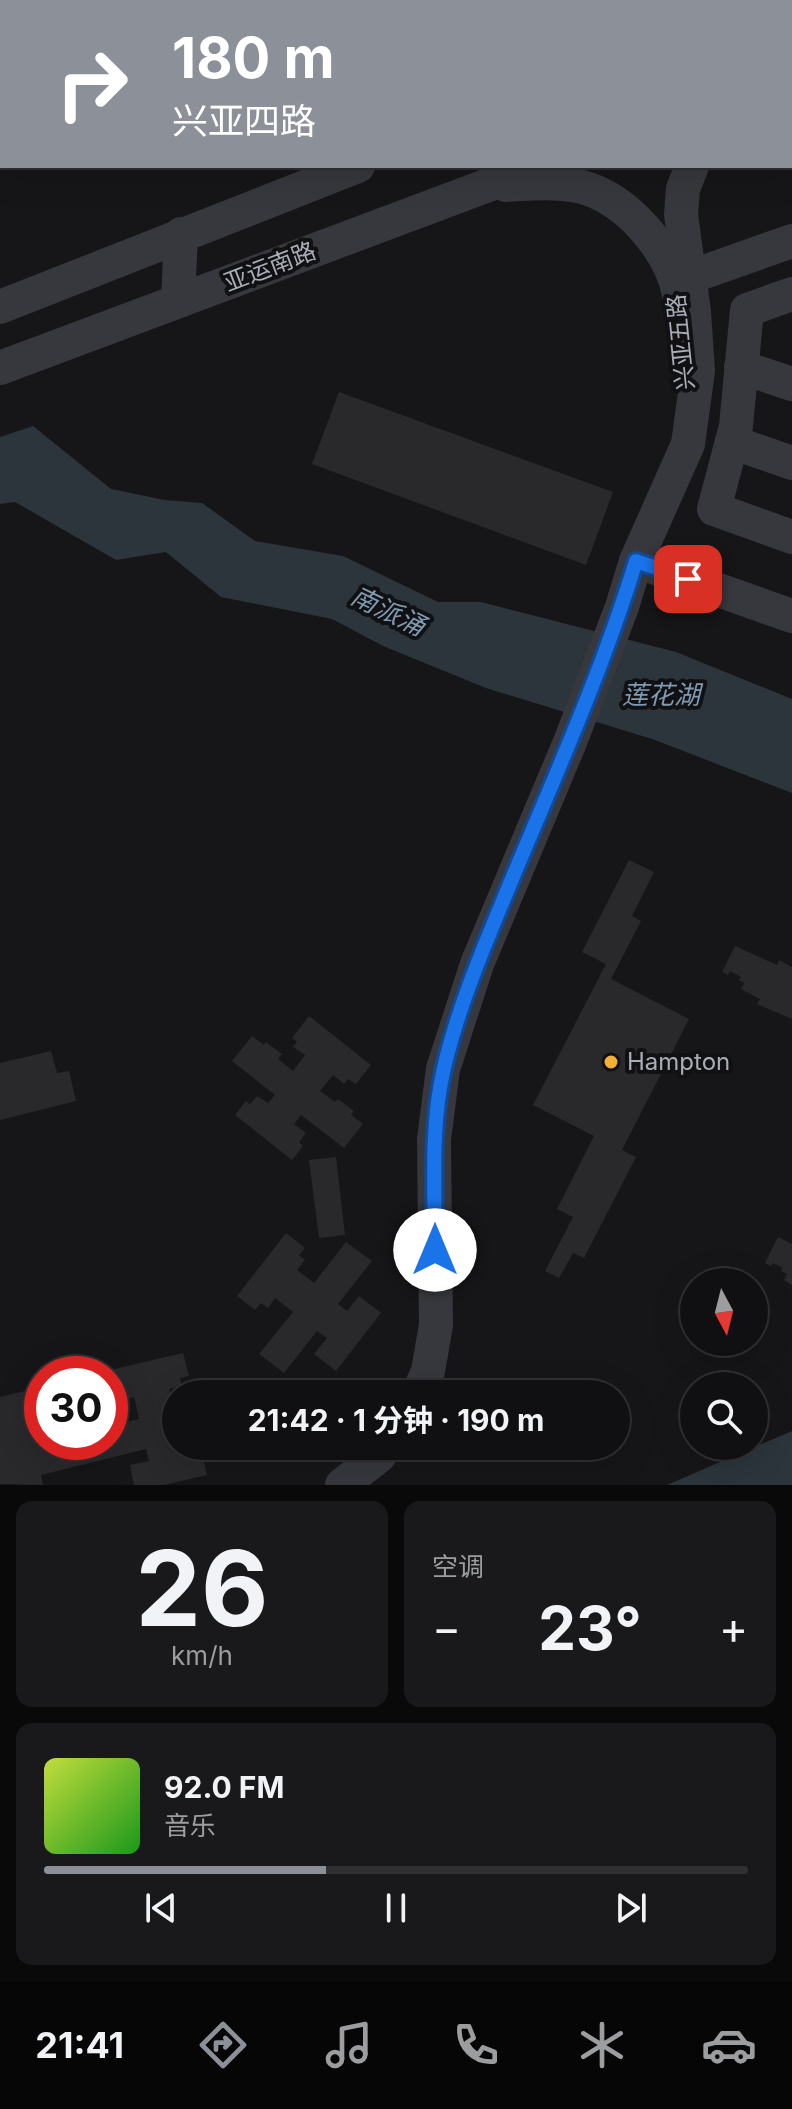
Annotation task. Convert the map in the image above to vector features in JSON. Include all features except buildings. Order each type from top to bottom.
[{"type":"street","points":[[0,307],[353,168]]},
{"type":"street","name":"亚运南路","points":[[0,368],[534,168]]},
{"type":"street","name":"兴亚五路","points":[[424,1380],[436,1325],[434,1139],[443,1069],[477,964],[570,742],[622,607],[636,561],[688,444],[698,371],[681,214],[683,189],[691,168]]},
{"type":"street","name":"兴亚五路","points":[[486,186],[581,187],[611,200],[635,217],[659,247],[677,286],[685,335],[688,444]]},
{"type":"street","points":[[178,301],[181,234]]},
{"type":"street","points":[[690,277],[792,241]]},
{"type":"street","points":[[792,294],[747,310],[736,426],[714,509],[792,537]]},
{"type":"street","points":[[741,367],[792,384]]},
{"type":"street","points":[[732,442],[792,463]]},
{"type":"street","points":[[636,561],[792,616]]},
{"type":"street","points":[[342,1485],[374,1460]]},
{"type":"water","name":"莲花湖","points":[[33,426],[111,489],[165,500],[202,503],[255,541],[343,556],[438,602],[481,602],[676,652],[792,699],[792,793],[655,740],[486,688],[383,646],[332,619],[221,597],[166,552],[116,560],[15,502],[0,504],[0,437]]},
{"type":"water","points":[[792,1431],[792,1485],[667,1485],[725,1460],[768,1460],[768,1441]]},
{"type":"place","name":"Hampton","points":[[611,1062]]},
{"type":"route","points":[[435,1250],[434,1139],[443,1069],[477,964],[570,742],[622,607],[636,561],[688,579]]},
{"type":"water label","name":"南派涌","points":[[388,611]]}]
